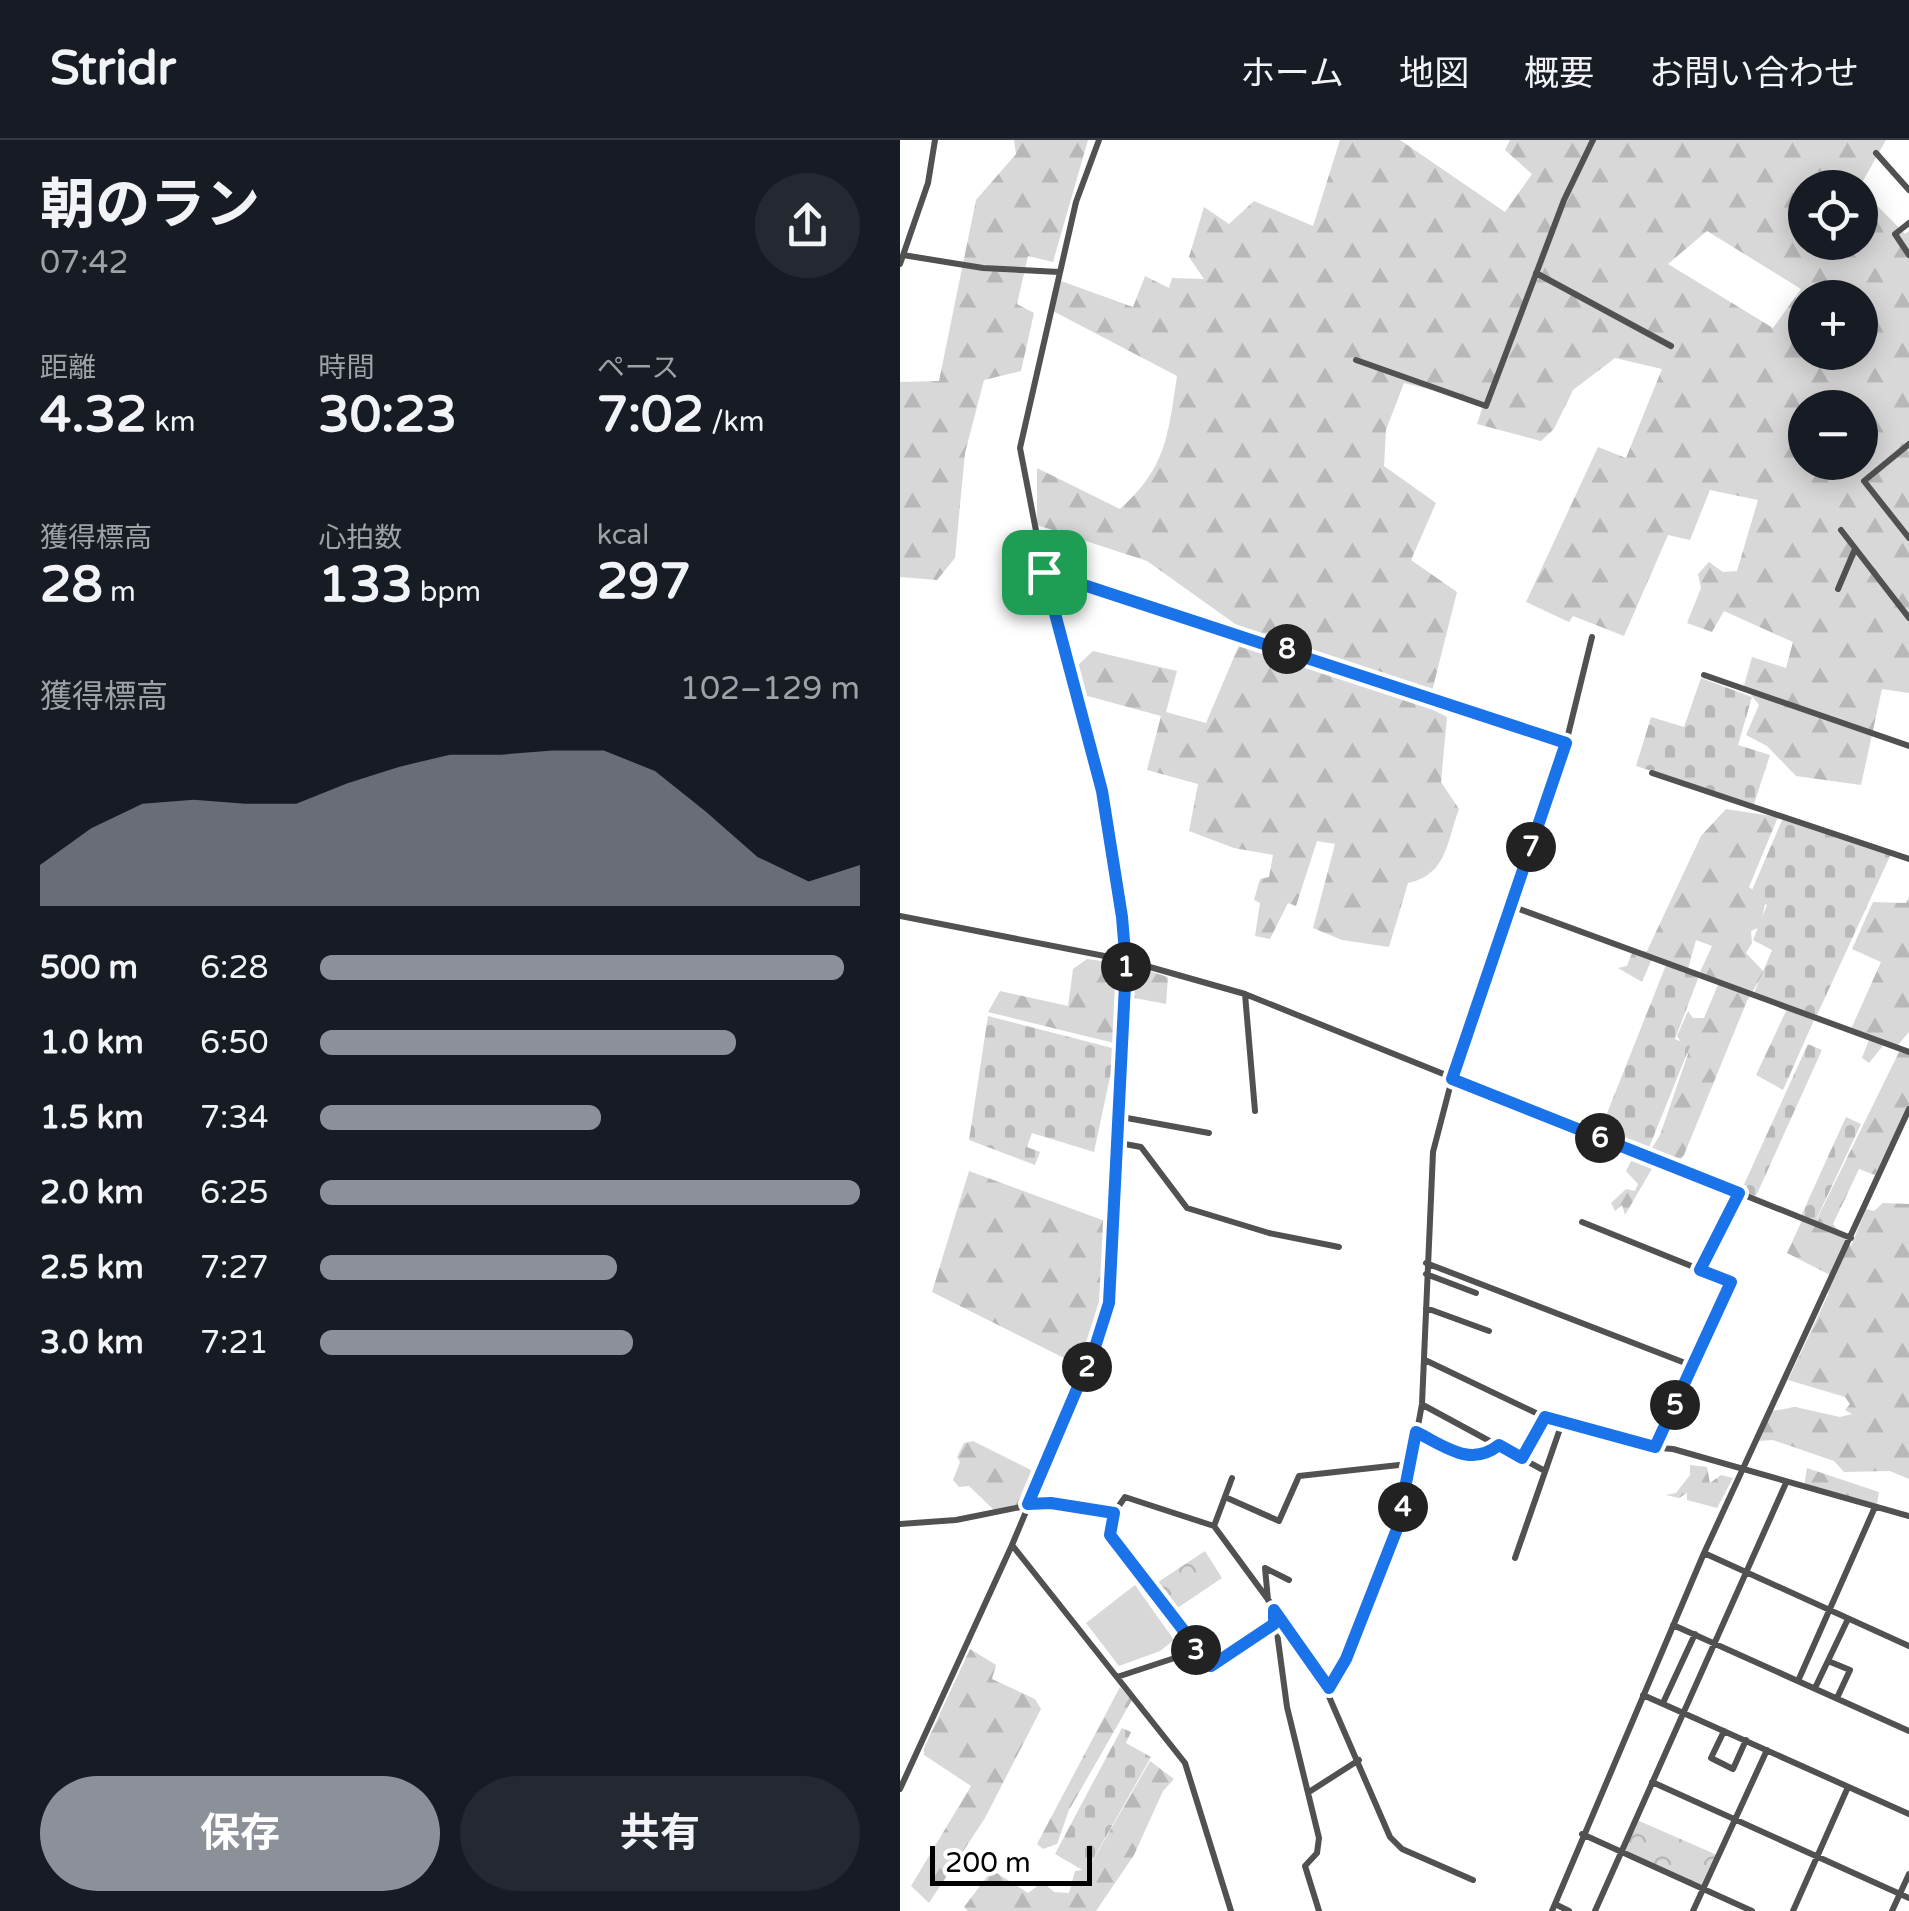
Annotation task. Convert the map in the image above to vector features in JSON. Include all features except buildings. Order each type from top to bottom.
[{"type":"street","points":[[900,264],[928,183],[936,140]]},
{"type":"street","points":[[900,1789],[1012,1545],[1106,1320],[1111,1284],[1114,1142],[1125,960],[1102,791],[1044,572],[1020,448],[1076,202],[1099,140]]},
{"type":"street","points":[[1356,360],[1486,406],[1564,200],[1593,140]]},
{"type":"street","points":[[1876,153],[1909,190]]},
{"type":"street","points":[[1909,223],[1895,234],[1909,255]]},
{"type":"street","points":[[904,254],[984,268],[1059,272]]},
{"type":"street","points":[[1536,273],[1671,346]]},
{"type":"street","points":[[1909,444],[1864,482],[1909,538]]},
{"type":"street","points":[[1841,530],[1909,618]]},
{"type":"street","points":[[1838,589],[1855,549]]},
{"type":"street","points":[[1044,572],[1566,743]]},
{"type":"street","points":[[1329,1688],[1346,1659],[1397,1529],[1422,1404],[1434,1152],[1452,1079],[1566,743],[1592,637]]},
{"type":"street","points":[[1704,675],[1909,746]]},
{"type":"street","points":[[1652,772],[1909,859]]},
{"type":"street","points":[[1511,906],[1909,1052]]},
{"type":"street","points":[[900,916],[1125,960],[1244,994],[1851,1238]]},
{"type":"street","points":[[1244,994],[1255,1111]]},
{"type":"street","points":[[1569,1911],[1553,1908],[1582,1834],[1704,1553],[1909,1109]]},
{"type":"street","points":[[1116,1116],[1210,1133]]},
{"type":"street","points":[[1114,1142],[1142,1147],[1187,1208],[1269,1234],[1339,1247]]},
{"type":"street","points":[[1700,1270],[1739,1193]]},
{"type":"street","points":[[1582,1222],[1731,1282],[1655,1447]]},
{"type":"street","points":[[1426,1263],[1693,1366]]},
{"type":"street","points":[[1426,1274],[1476,1293]]},
{"type":"street","points":[[1426,1308],[1490,1332]]},
{"type":"street","points":[[1424,1360],[1545,1417],[1575,1422],[1909,1516]]},
{"type":"street","points":[[1422,1404],[1544,1471]]},
{"type":"street","points":[[1522,1458],[1545,1417]]},
{"type":"street","points":[[1515,1558],[1562,1422]]},
{"type":"street","points":[[1416,1432],[1470,1457],[1486,1455],[1499,1445]]},
{"type":"street","points":[[1225,1496],[1279,1521],[1299,1476],[1408,1464]]},
{"type":"street","points":[[1214,1526],[1232,1478]]},
{"type":"street","points":[[1595,1911],[1786,1482]]},
{"type":"street","points":[[1274,1624],[1211,1666],[1110,1535],[1114,1513],[1124,1497],[1214,1526],[1329,1688],[1396,1844],[1473,1880]]},
{"type":"street","points":[[900,1524],[956,1520],[1028,1504],[1051,1503],[1114,1513]]},
{"type":"street","points":[[1798,1681],[1875,1507]]},
{"type":"street","points":[[1012,1545],[1185,1764],[1230,1911]]},
{"type":"street","points":[[1704,1553],[1909,1646]]},
{"type":"street","points":[[1268,1600],[1265,1568],[1289,1580]]},
{"type":"street","points":[[1274,1610],[1287,1707],[1320,1848],[1305,1866],[1319,1911]]},
{"type":"street","points":[[1815,1688],[1848,1620]]},
{"type":"street","points":[[1674,1624],[1909,1731]]},
{"type":"street","points":[[1663,1704],[1695,1634]]},
{"type":"street","points":[[1117,1676],[1196,1651]]},
{"type":"street","points":[[1828,1661],[1850,1670],[1837,1698]]},
{"type":"street","points":[[1644,1694],[1909,1814]]},
{"type":"street","points":[[1724,1731],[1711,1758],[1732,1768],[1746,1740]]},
{"type":"street","points":[[1694,1911],[1767,1750]]},
{"type":"street","points":[[1309,1792],[1359,1760]]},
{"type":"street","points":[[1652,1782],[1909,1898]]},
{"type":"street","points":[[1793,1911],[1848,1787]]},
{"type":"street","points":[[1582,1834],[1752,1911]]},
{"type":"street","points":[[1892,1911],[1909,1874]]},
{"type":"green space","points":[[1014,140],[1088,140],[1053,262],[1028,256],[1017,304],[1034,313],[1021,371],[984,380],[965,453],[955,558],[937,580],[900,577],[900,382],[939,381],[976,200],[1016,154]]},
{"type":"green space","points":[[1340,140],[1400,140],[1505,212],[1532,174],[1505,150],[1510,140],[1886,140],[1869,170],[1788,170],[1788,260],[1878,260],[1878,206],[1905,234],[1909,231],[1909,693],[1882,689],[1861,785],[1796,776],[1767,746],[1746,735],[1759,705],[1744,686],[1752,657],[1786,668],[1793,642],[1724,611],[1712,632],[1687,623],[1701,588],[1698,574],[1709,562],[1723,572],[1737,571],[1758,500],[1710,490],[1690,540],[1668,535],[1624,636],[1573,616],[1569,622],[1526,602],[1598,447],[1626,458],[1662,369],[1615,358],[1573,390],[1554,429],[1541,441],[1477,424],[1484,403],[1404,383],[1386,430],[1384,466],[1436,503],[1411,560],[1457,592],[1428,707],[1447,717],[1441,782],[1459,809],[1438,865],[1421,879],[1408,883],[1389,947],[1342,940],[1313,928],[1335,844],[1317,841],[1296,906],[1288,903],[1270,939],[1255,936],[1260,903],[1254,900],[1260,879],[1269,877],[1273,855],[1234,848],[1189,831],[1198,784],[1147,770],[1161,716],[1084,695],[1076,667],[1093,651],[1177,671],[1166,712],[1206,723],[1245,631],[1147,561],[1037,525],[1037,468],[1120,509],[1136,494],[1163,449],[1177,376],[1051,310],[1061,281],[1133,307],[1145,276],[1169,288],[1172,278],[1204,279],[1189,257],[1204,207],[1229,224],[1254,201],[1313,226]]},
{"type":"green space","points":[[1701,678],[1752,697],[1738,745],[1770,755],[1754,804],[1636,766],[1651,717],[1684,727]]},
{"type":"green space","points":[[1726,809],[1778,817],[1749,887],[1766,900],[1760,927],[1751,931],[1752,943],[1746,953],[1764,972],[1747,1001],[1684,1155],[1679,1161],[1662,1159],[1653,1167],[1625,1215],[1622,1205],[1615,1211],[1611,1203],[1626,1189],[1635,1191],[1638,1184],[1626,1171],[1634,1155],[1647,1156],[1660,1135],[1688,1054],[1677,1036],[1688,1011],[1693,1018],[1704,1018],[1720,980],[1700,972],[1712,946],[1696,940],[1688,969],[1657,958],[1651,961],[1642,982],[1618,968],[1627,966],[1632,953],[1647,951],[1701,836]]},
{"type":"green space","points":[[1783,818],[1891,854],[1817,1015],[1754,993],[1772,950],[1753,940],[1767,905],[1749,897]]},
{"type":"green space","points":[[1909,897],[1909,1032],[1898,1045],[1886,1042],[1869,1063],[1862,1058],[1869,1040],[1851,1029],[1881,962],[1852,949],[1873,902],[1906,903]]},
{"type":"green space","points":[[1087,959],[1130,965],[1168,977],[1166,1004],[1119,995],[1114,1043],[988,1012],[1000,991],[1068,1006],[1073,969]]},
{"type":"green space","points":[[1666,965],[1699,976],[1675,1039],[1690,1046],[1646,1155],[1598,1136]]},
{"type":"green space","points":[[1787,1009],[1814,1020],[1783,1090],[1756,1075]]},
{"type":"green space","points":[[988,1016],[1116,1049],[1094,1152],[1032,1133],[1027,1147],[1040,1152],[1035,1165],[969,1140]]},
{"type":"green space","points":[[1808,1044],[1822,1050],[1756,1196],[1741,1191]]},
{"type":"green space","points":[[1899,1052],[1909,1054],[1909,1105],[1875,1175],[1859,1169],[1833,1224],[1851,1246],[1866,1209],[1874,1211],[1883,1203],[1909,1204],[1909,1479],[1890,1471],[1844,1472],[1834,1461],[1773,1440],[1758,1441],[1772,1411],[1795,1407],[1840,1417],[1852,1414],[1845,1410],[1850,1404],[1845,1397],[1788,1380],[1828,1295],[1830,1275],[1787,1253],[1804,1216],[1817,1219]]},
{"type":"green space","points":[[1846,1117],[1861,1124],[1815,1222],[1801,1216]]},
{"type":"green space","points":[[969,1171],[1105,1221],[1106,1309],[1083,1361],[1076,1364],[932,1292]]},
{"type":"green space","points":[[973,1441],[1035,1472],[1027,1503],[994,1510],[969,1486],[959,1487],[953,1480],[960,1462],[957,1457],[964,1443]]},
{"type":"green space","points":[[1690,1465],[1707,1467],[1710,1483],[1721,1475],[1733,1478],[1717,1508],[1687,1500],[1687,1493],[1679,1498],[1666,1495],[1676,1493],[1690,1475]]},
{"type":"green space","points":[[1807,1468],[1879,1492],[1877,1504],[1804,1486]]},
{"type":"green space","points":[[1205,1551],[1222,1578],[1170,1613],[1152,1586]]},
{"type":"green space","points":[[1135,1585],[1174,1640],[1160,1651],[1119,1666],[1086,1623]]},
{"type":"green space","points":[[970,1649],[996,1665],[992,1679],[1035,1699],[1041,1709],[985,1818],[929,1903],[911,1886],[971,1786],[924,1755],[924,1748]]},
{"type":"green space","points":[[1120,1687],[1132,1700],[1069,1810],[1057,1844],[1043,1849],[1037,1844]]},
{"type":"green space","points":[[1122,1728],[1131,1732],[1126,1743],[1151,1757],[1086,1872],[1055,1854]]},
{"type":"green space","points":[[1150,1761],[1174,1779],[1163,1791],[1134,1855],[1096,1911],[968,1911],[964,1907],[992,1870],[1028,1893],[1043,1882],[1054,1892],[1069,1893],[1075,1871],[1088,1869]]},
{"type":"green space","points":[[1637,1820],[1717,1855],[1702,1887],[1623,1852]]},
{"type":"route","points":[[1044,572],[1135,598],[1566,743],[1452,1079],[1739,1193],[1700,1270],[1731,1282],[1655,1447],[1568,1420],[1557,1423],[1545,1417],[1530,1451],[1522,1458],[1499,1445],[1486,1455],[1464,1456],[1416,1432],[1397,1529],[1346,1659],[1329,1688],[1274,1610],[1274,1624],[1211,1666],[1110,1535],[1114,1513],[1051,1503],[1028,1504],[1106,1320],[1126,965],[1113,846],[1102,791],[1044,572]]}]
